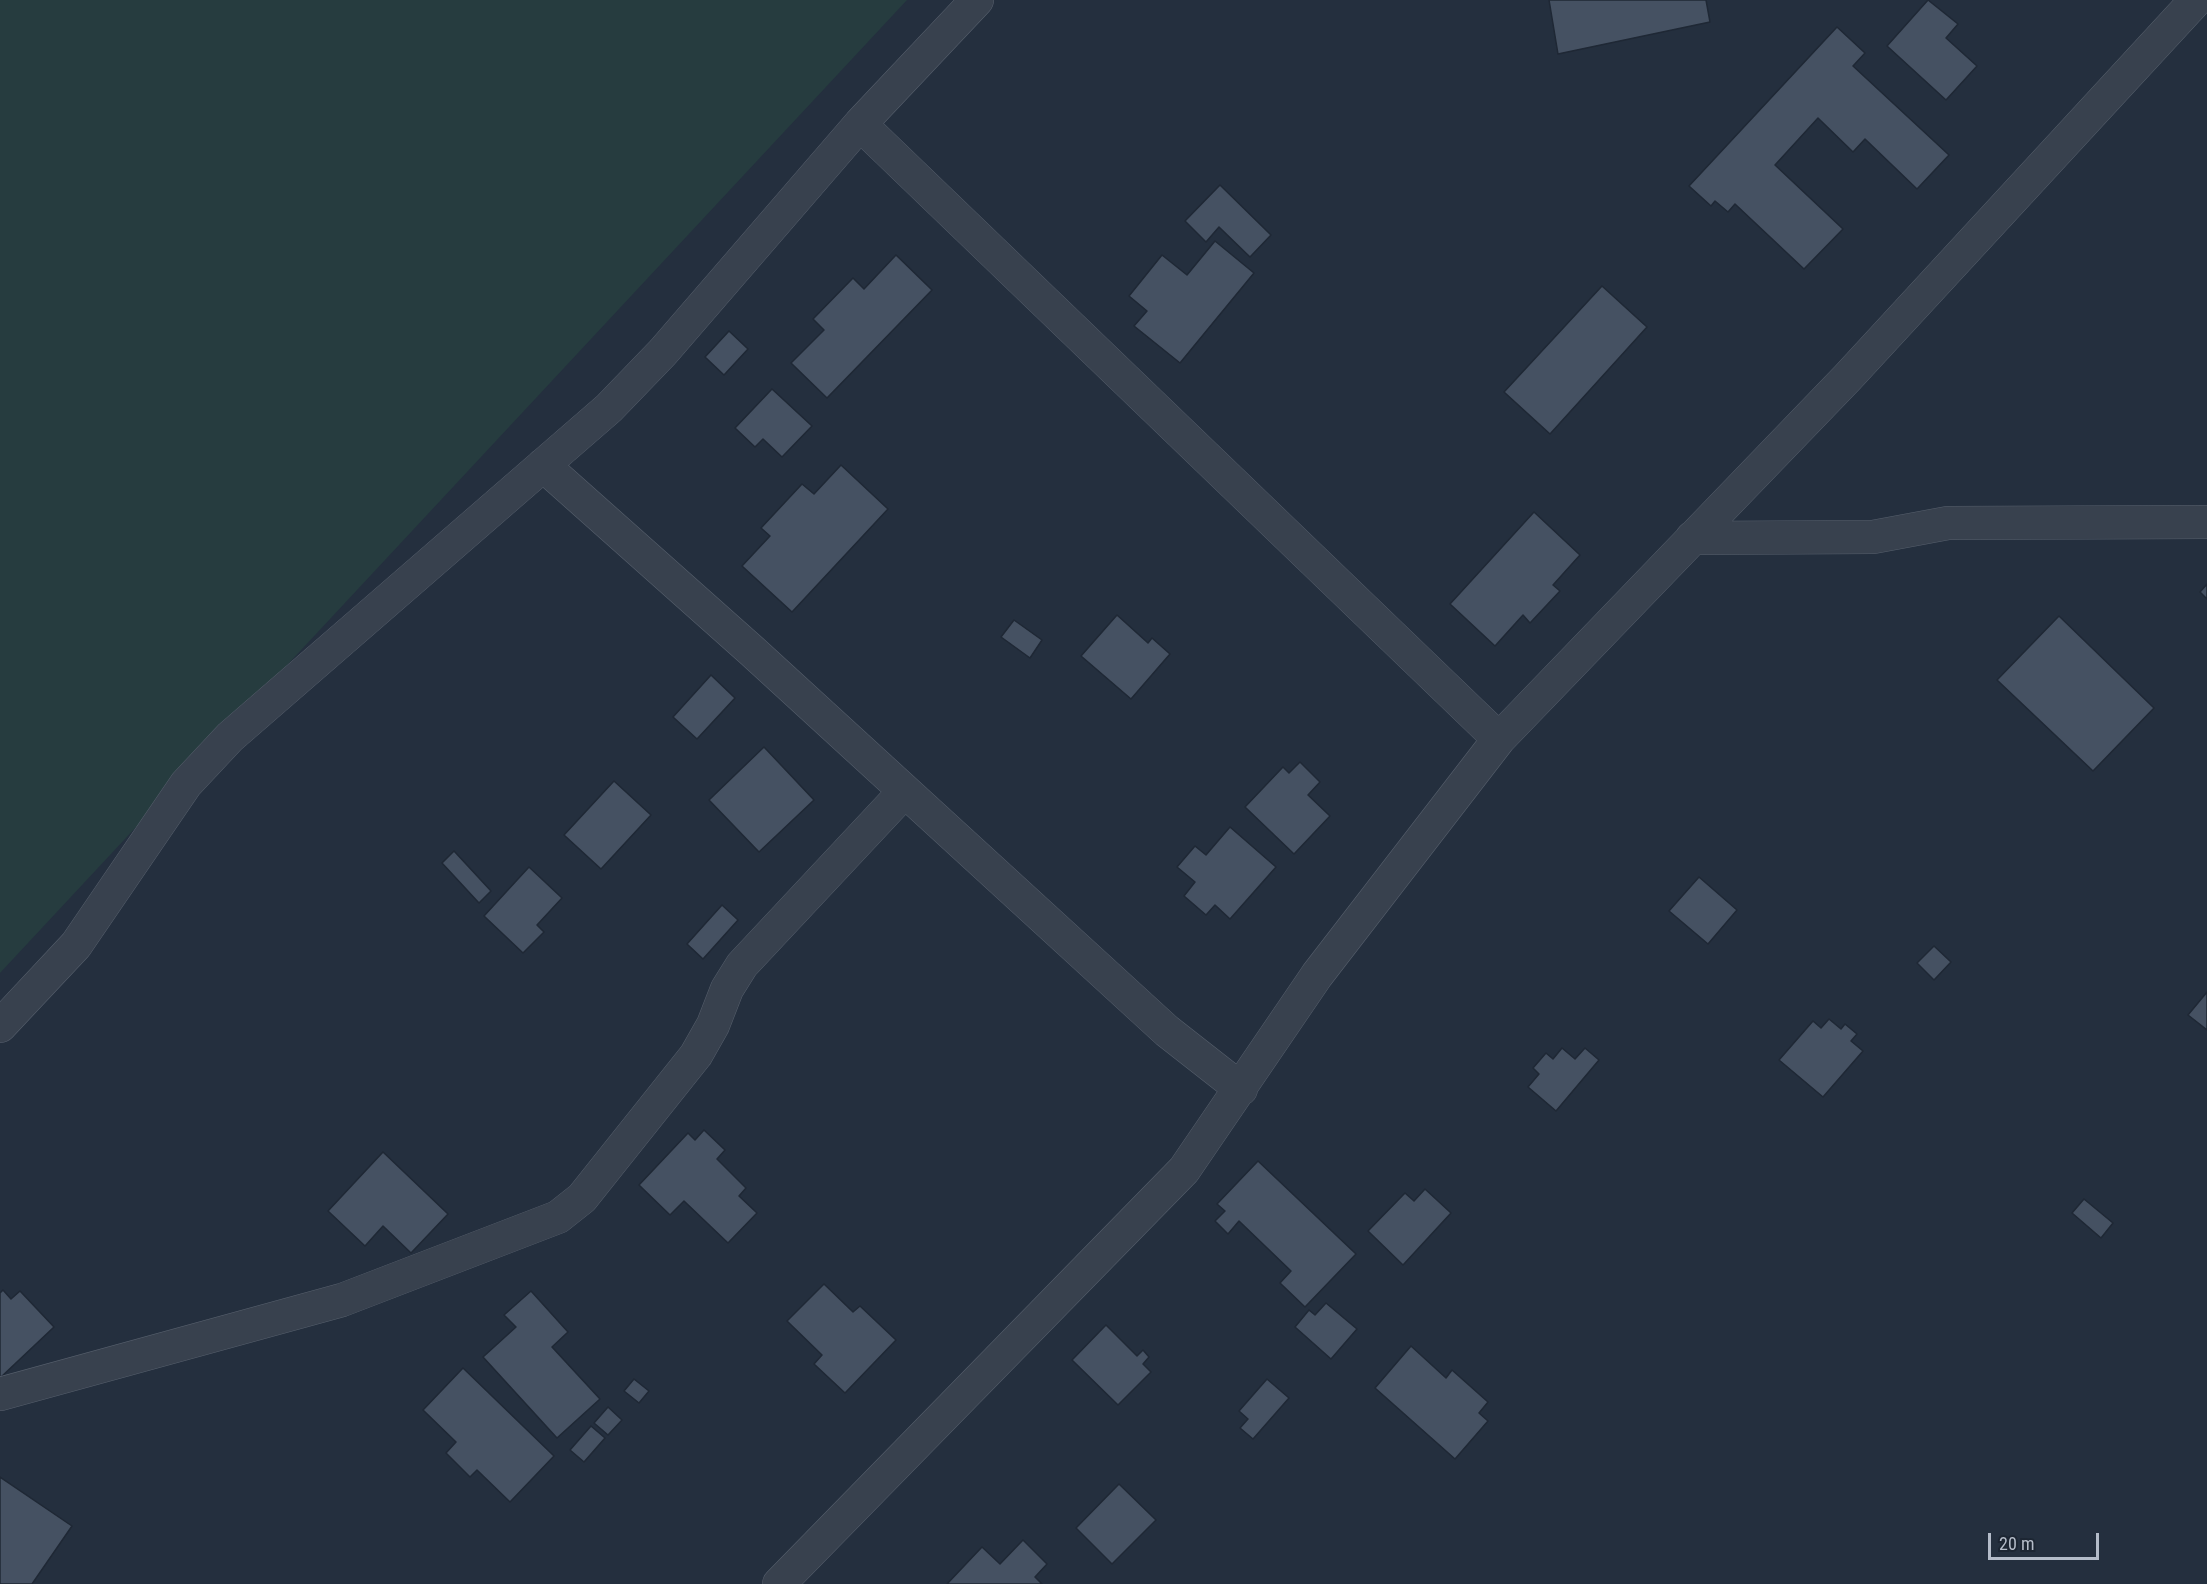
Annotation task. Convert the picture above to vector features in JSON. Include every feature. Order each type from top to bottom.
[{"type":"street","points":[[0,1026],[76,945],[186,784],[230,736],[609,408],[663,352],[860,124],[977,0]]},
{"type":"street","points":[[779,1584],[1184,1170],[1317,975],[1499,739],[1848,377],[2196,0]]},
{"type":"street","points":[[860,124],[1499,739]]},
{"type":"street","points":[[543,465],[1167,1031],[1241,1089]]},
{"type":"street","points":[[1692,538],[1873,537],[1948,523],[2207,522]]},
{"type":"street","points":[[0,1394],[342,1300],[558,1217],[582,1198],[696,1055],[713,1025],[727,990],[742,965],[904,792]]},
{"type":"green space","points":[[0,0],[907,0],[0,973]]},
{"type":"building","points":[[1549,0],[1706,0],[1710,22],[1558,54]]},
{"type":"building","points":[[1928,0],[1958,24],[1946,38],[1977,66],[1946,100],[1887,46]]},
{"type":"building","points":[[1837,27],[1865,53],[1853,66],[1949,155],[1917,189],[1865,139],[1853,152],[1818,118],[1775,165],[1843,229],[1804,269],[1735,204],[1728,212],[1715,201],[1711,206],[1689,186]]},
{"type":"building","points":[[1220,185],[1271,235],[1250,257],[1219,227],[1206,242],[1185,221]]},
{"type":"building","points":[[1215,241],[1254,273],[1180,363],[1134,326],[1147,311],[1129,296],[1162,255],[1187,275]]},
{"type":"building","points":[[896,255],[932,290],[827,398],[791,363],[824,330],[813,319],[853,278],[864,289]]},
{"type":"building","points":[[1602,286],[1647,327],[1550,434],[1504,392]]},
{"type":"building","points":[[729,331],[748,349],[724,375],[705,357]]},
{"type":"building","points":[[772,389],[812,426],[782,457],[763,439],[755,447],[735,428]]},
{"type":"building","points":[[841,465],[888,509],[792,612],[742,566],[770,536],[761,528],[802,484],[814,494]]},
{"type":"building","points":[[1534,512],[1580,555],[1553,585],[1560,591],[1530,623],[1523,615],[1495,646],[1450,604]]},
{"type":"building","points":[[2207,584],[2207,599],[2200,592]]},
{"type":"building","points":[[1117,615],[1148,643],[1152,638],[1170,654],[1131,699],[1081,656]]},
{"type":"building","points":[[2059,616],[2154,708],[2093,771],[1997,680]]},
{"type":"building","points":[[1014,620],[1042,640],[1030,658],[1001,637]]},
{"type":"building","points":[[711,675],[735,698],[697,739],[673,717]]},
{"type":"building","points":[[764,747],[814,800],[759,852],[709,800]]},
{"type":"building","points":[[1300,762],[1320,782],[1308,795],[1330,816],[1294,854],[1245,807],[1283,767],[1289,773]]},
{"type":"building","points":[[614,781],[651,815],[601,869],[564,835]]},
{"type":"building","points":[[1230,827],[1276,867],[1230,919],[1215,905],[1206,915],[1184,896],[1195,882],[1177,867],[1195,846],[1206,855]]},
{"type":"building","points":[[454,851],[491,891],[479,903],[442,863]]},
{"type":"building","points":[[529,867],[562,898],[537,925],[544,932],[523,953],[484,916]]},
{"type":"building","points":[[1699,877],[1737,910],[1708,944],[1669,911]]},
{"type":"building","points":[[722,905],[738,920],[703,959],[687,944]]},
{"type":"building","points":[[1934,946],[1951,962],[1934,980],[1917,963]]},
{"type":"building","points":[[2207,992],[2207,1030],[2188,1015]]},
{"type":"building","points":[[1829,1019],[1841,1029],[1845,1024],[1857,1034],[1851,1041],[1863,1051],[1823,1097],[1779,1060],[1813,1021],[1821,1028]]},
{"type":"building","points":[[1562,1048],[1575,1059],[1585,1048],[1599,1060],[1556,1111],[1528,1087],[1539,1074],[1533,1068],[1546,1053],[1553,1059]]},
{"type":"building","points":[[704,1130],[725,1150],[717,1159],[746,1188],[739,1196],[757,1213],[728,1243],[684,1201],[670,1215],[639,1185],[688,1133],[695,1140]]},
{"type":"building","points":[[383,1152],[448,1214],[411,1253],[383,1226],[365,1246],[328,1211]]},
{"type":"building","points":[[1258,1161],[1356,1254],[1305,1307],[1280,1283],[1291,1271],[1239,1221],[1228,1234],[1215,1221],[1225,1211],[1217,1204]]},
{"type":"building","points":[[1425,1189],[1451,1213],[1403,1265],[1368,1231],[1405,1193],[1414,1201]]},
{"type":"building","points":[[2084,1199],[2113,1223],[2101,1238],[2072,1213]]},
{"type":"building","points":[[824,1284],[853,1312],[860,1306],[896,1340],[845,1393],[814,1364],[822,1355],[787,1321]]},
{"type":"building","points":[[3,1290],[11,1299],[20,1291],[54,1327],[0,1378],[0,1293]]},
{"type":"building","points":[[531,1291],[568,1332],[552,1347],[600,1399],[557,1438],[483,1357],[516,1327],[504,1315]]},
{"type":"building","points":[[1326,1303],[1357,1329],[1331,1359],[1295,1327],[1309,1310],[1315,1315]]},
{"type":"building","points":[[1106,1325],[1137,1356],[1143,1350],[1149,1357],[1143,1364],[1151,1372],[1118,1405],[1072,1360]]},
{"type":"building","points":[[1411,1346],[1446,1378],[1452,1370],[1488,1402],[1479,1413],[1488,1421],[1455,1459],[1375,1388]]},
{"type":"building","points":[[463,1368],[554,1456],[510,1502],[477,1470],[470,1477],[446,1453],[456,1442],[423,1410]]},
{"type":"building","points":[[634,1379],[649,1391],[639,1403],[624,1391]]},
{"type":"building","points":[[1267,1379],[1289,1398],[1253,1439],[1240,1428],[1248,1419],[1239,1411]]},
{"type":"building","points":[[608,1407],[622,1420],[608,1435],[594,1423]]},
{"type":"building","points":[[591,1426],[605,1438],[584,1462],[570,1450]]},
{"type":"building","points":[[0,1477],[72,1526],[32,1584],[0,1584]]},
{"type":"building","points":[[1119,1484],[1156,1520],[1112,1564],[1076,1528]]},
{"type":"building","points":[[1023,1540],[1047,1564],[1035,1577],[1042,1584],[947,1584],[982,1547],[1000,1564]]}]
